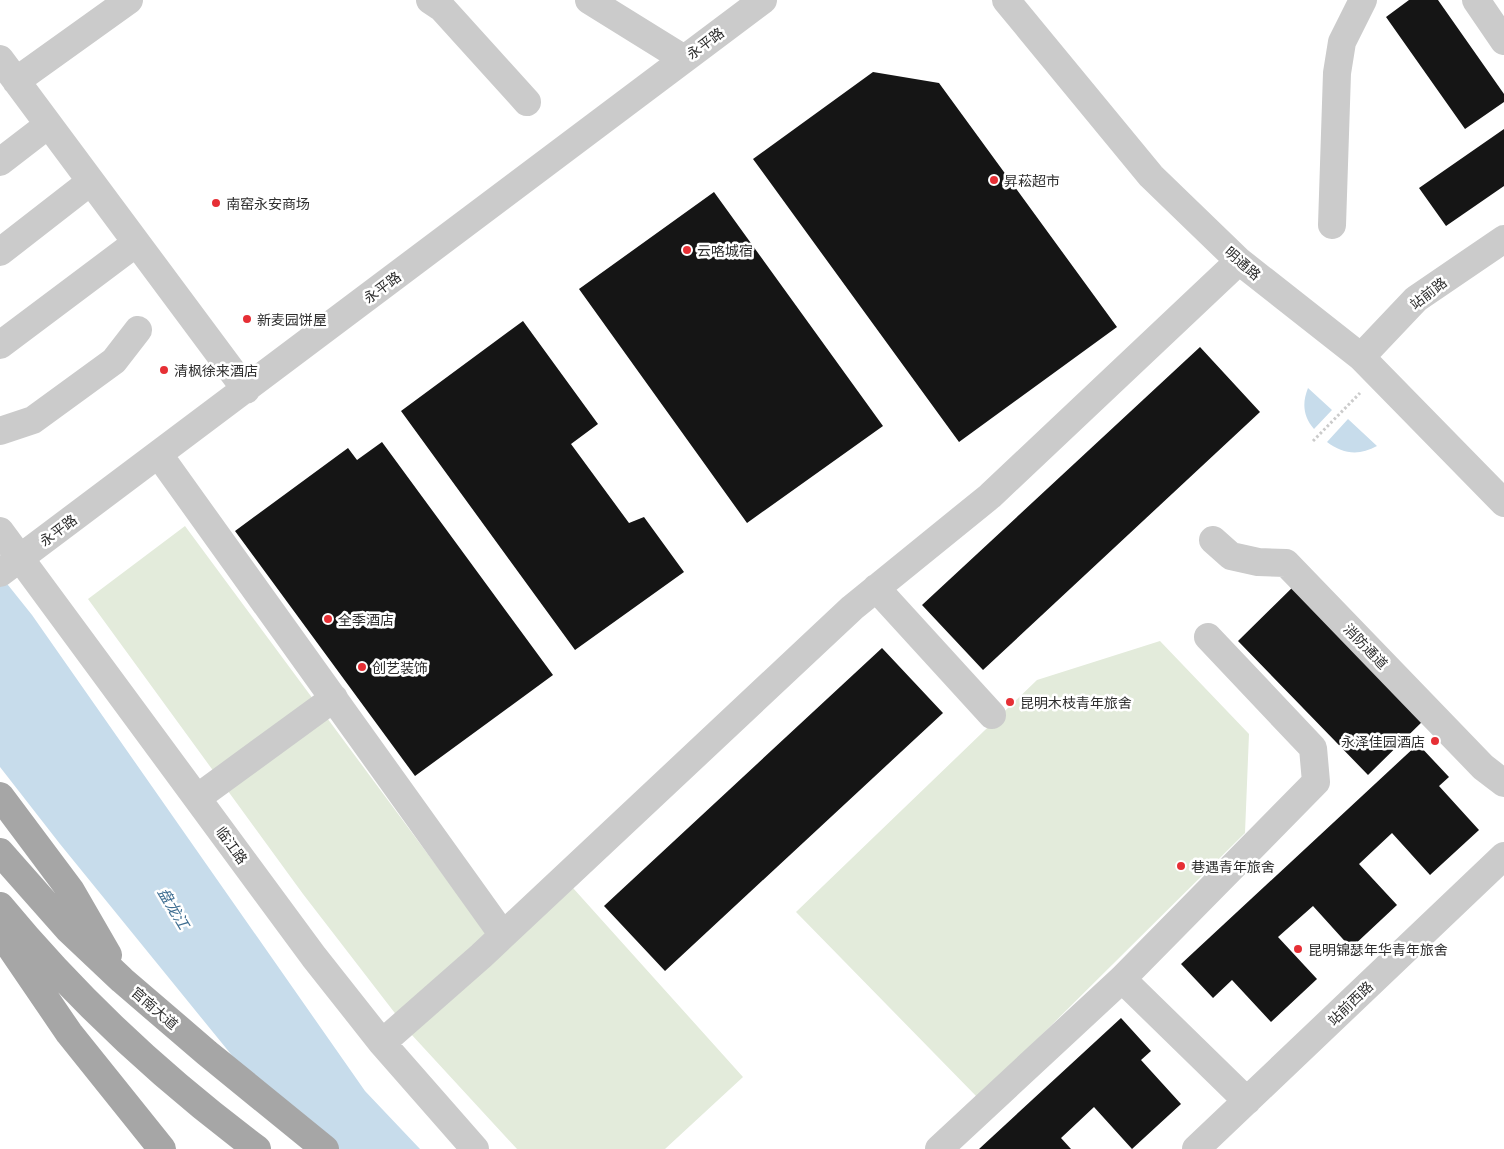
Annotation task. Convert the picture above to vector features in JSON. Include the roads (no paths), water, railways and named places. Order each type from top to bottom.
[{"type":"main road","points":[[0,796],[71,891],[122,980]]},
{"type":"main road","name":"官南大道","points":[[0,852],[68,929],[122,980],[222,1066],[325,1149]]},
{"type":"main road","points":[[1,916],[41,954],[96,1012],[164,1074],[257,1149]]},
{"type":"main road","points":[[1,916],[69,1033],[160,1146]]},
{"type":"street","points":[[129,0],[5,70],[246,390]]},
{"type":"street","points":[[430,0],[442,8],[527,102]]},
{"type":"street","points":[[589,0],[684,59]]},
{"type":"street","name":"永平路","points":[[8,568],[763,0]]},
{"type":"street","name":"明通路","points":[[1006,0],[1151,176],[1239,261],[1369,366],[1504,503]]},
{"type":"street","points":[[1332,225],[1337,73],[1342,42],[1363,0]]},
{"type":"street","points":[[1476,0],[1504,41]]},
{"type":"street","points":[[0,162],[48,125]]},
{"type":"street","points":[[0,252],[90,182]]},
{"type":"street","name":"站前路","points":[[1369,366],[1416,299],[1504,239]]},
{"type":"street","points":[[0,345],[136,243]]},
{"type":"street","points":[[382,1042],[504,935],[852,608],[990,496],[1239,261]]},
{"type":"street","points":[[0,431],[33,420],[114,361],[138,330]]},
{"type":"street","points":[[159,455],[504,935]]},
{"type":"street","name":"临江路","points":[[0,531],[8,568],[197,798],[314,957],[382,1042],[476,1149]]},
{"type":"street","name":"消防通道","points":[[1213,540],[1232,556],[1258,562],[1286,563],[1484,766],[1504,783]]},
{"type":"street","points":[[876,588],[992,715]]},
{"type":"street","points":[[939,1149],[1122,979],[1316,782],[1312,748],[1208,637]]},
{"type":"street","points":[[197,798],[334,698]]},
{"type":"street","name":"站前西路","points":[[1196,1149],[1504,856]]},
{"type":"street","points":[[1122,979],[1247,1101]]},
{"type":"water","points":[[1308,388],[1332,410],[1314,429],[1306,414],[1304,404]]},
{"type":"water","points":[[1348,419],[1377,446],[1364,451],[1351,452],[1339,449],[1327,442]]},
{"type":"water","name":"盘龙江","points":[[0,575],[32,615],[365,1091],[420,1149],[308,1149],[60,844],[0,767]]},
{"type":"place","name":"昇菘超市","points":[[994,180]]},
{"type":"place","name":"南窑永安商场","points":[[216,203]]},
{"type":"place","name":"云咯城宿","points":[[687,250]]},
{"type":"place","name":"新麦园饼屋","points":[[247,319]]},
{"type":"place","name":"清枫徐来酒店","points":[[164,370]]},
{"type":"place","name":"全季酒店","points":[[328,619]]},
{"type":"place","name":"创艺装饰","points":[[362,667]]},
{"type":"place","name":"昆明木枝青年旅舍","points":[[1010,702]]},
{"type":"place","name":"永泽佳园酒店","points":[[1435,741]]},
{"type":"place","name":"巷遇青年旅舍","points":[[1181,866]]},
{"type":"place","name":"昆明锦瑟年华青年旅舍","points":[[1298,949]]}]
